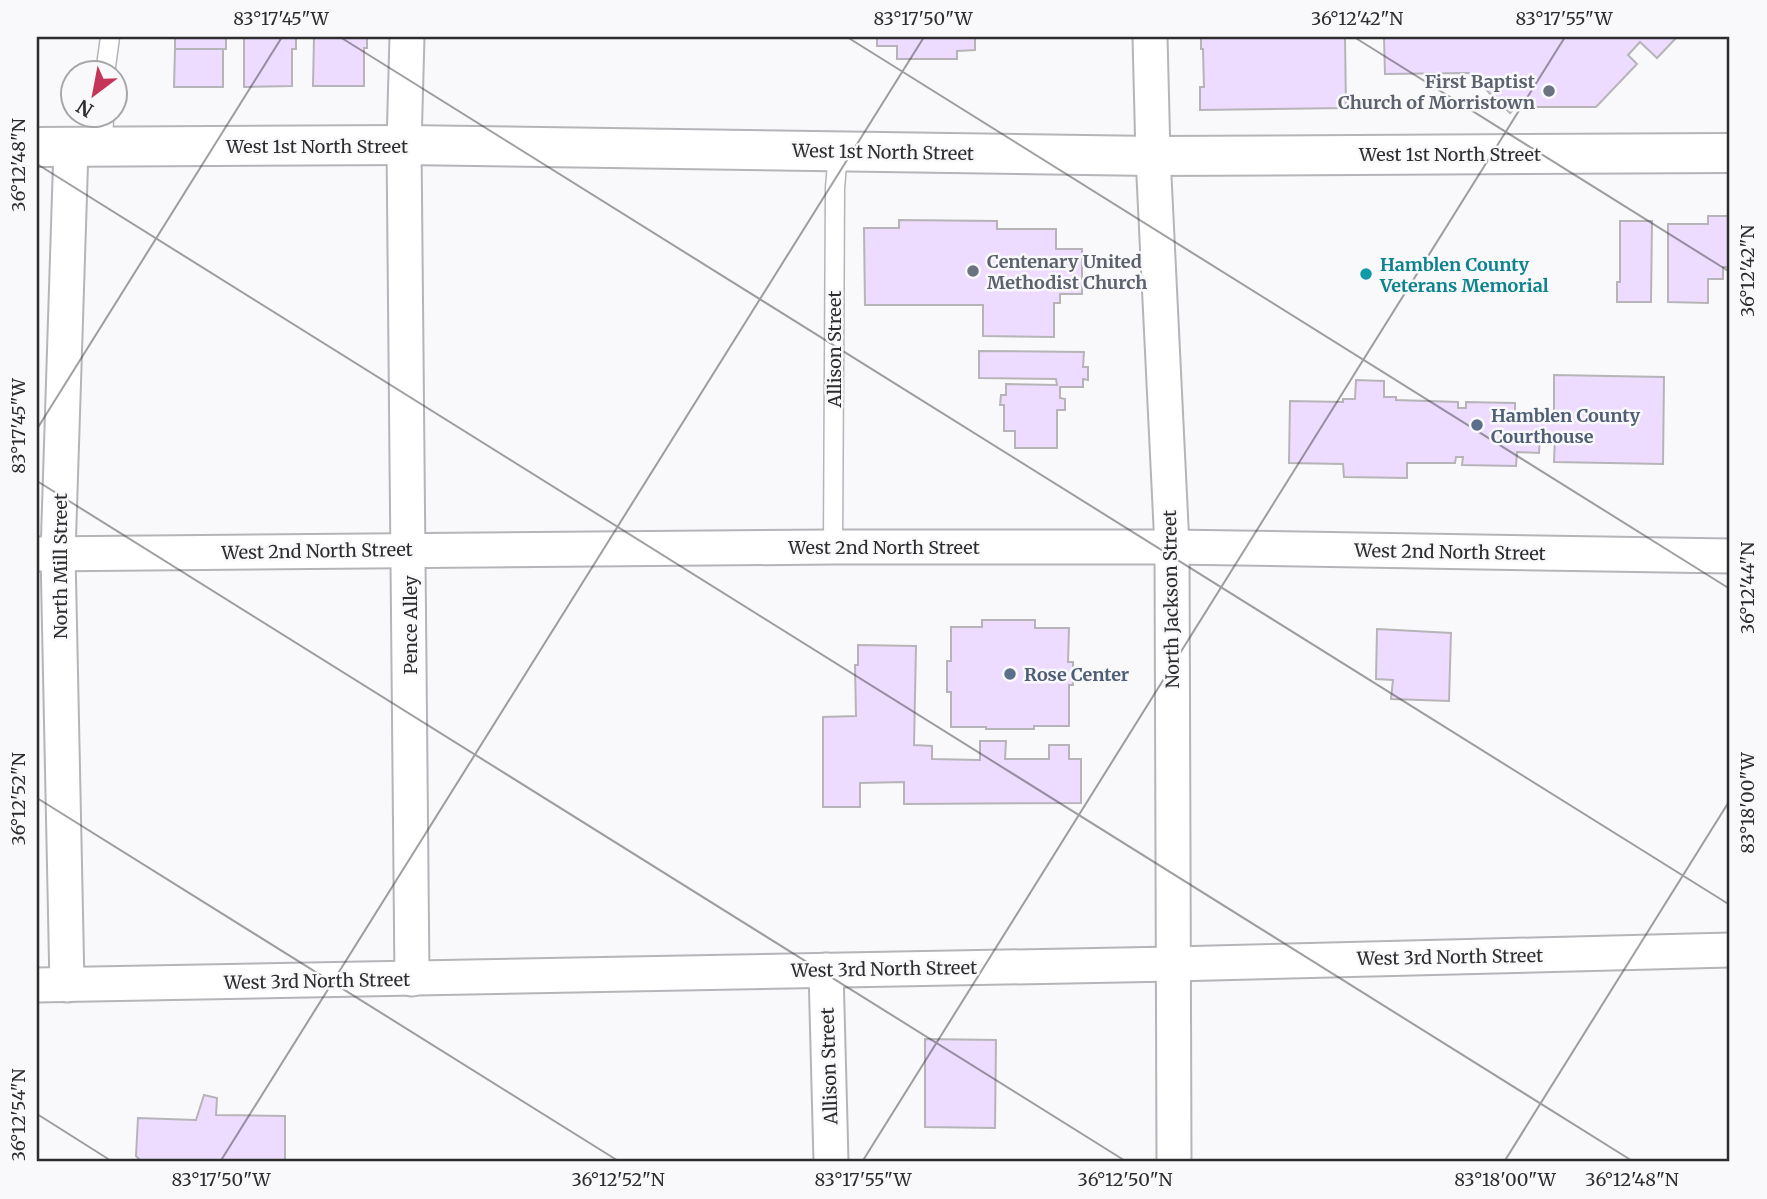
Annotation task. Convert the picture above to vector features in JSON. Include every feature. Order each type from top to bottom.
[{"type":"main road","name":"West 1st North Street","points":[[79,140],[1153,156],[1730,153]]},
{"type":"street","name":"Pence Alley","points":[[407,37],[404,145],[412,979]]},
{"type":"street","name":"North Jackson Street","points":[[1150,37],[1153,156],[1172,547],[1174,1162]]},
{"type":"street","name":"North Mill Street","points":[[52,985],[47,554],[79,140]]},
{"type":"street","name":"West 2nd North Street","points":[[47,554],[832,547],[1172,547],[1730,556]]},
{"type":"street","name":"West 3rd North Street","points":[[52,985],[1173,964],[1730,950]]},
{"type":"street","name":"Allison Street","points":[[826,970],[831,1162]]},
{"type":"lane","points":[[107,60],[110,37]]},
{"type":"lane","name":"Allison Street","points":[[832,547],[835,188],[838,152]]},
{"type":"building","points":[[175,37],[226,37],[226,49],[175,49]]},
{"type":"building","points":[[244,37],[296,37],[296,49],[292,49],[292,86],[244,87]]},
{"type":"building","points":[[314,37],[367,37],[367,48],[364,48],[364,86],[313,86]]},
{"type":"building","points":[[877,37],[975,37],[975,50],[957,51],[957,59],[897,59],[897,46],[877,46]]},
{"type":"building","name":"First Baptist Church of Morristown","points":[[1201,37],[1345,37],[1346,108],[1200,110],[1200,87],[1204,87]]},
{"type":"building","name":"First Baptist Church of Morristown","points":[[1384,37],[1677,37],[1657,58],[1640,42],[1628,55],[1637,64],[1596,107],[1516,107],[1510,113],[1469,73],[1385,74]]},
{"type":"building","points":[[175,49],[223,49],[223,87],[174,87]]},
{"type":"building","points":[[1708,216],[1730,216],[1730,267],[1723,267],[1723,279],[1708,279],[1708,303],[1668,302],[1668,224],[1708,224]]},
{"type":"building","name":"Centenary United Methodist Church","points":[[899,220],[997,221],[997,229],[1056,229],[1056,249],[1082,249],[1082,294],[1060,294],[1060,303],[1054,303],[1054,337],[983,336],[983,305],[865,305],[864,228],[899,228]]},
{"type":"building","points":[[1620,221],[1652,221],[1651,302],[1617,302],[1617,282],[1620,282]]},
{"type":"building","points":[[979,351],[1084,352],[1083,367],[1088,367],[1088,380],[1083,379],[1083,387],[1060,387],[1060,398],[1065,399],[1065,410],[1057,410],[1057,448],[1015,448],[1015,431],[1004,431],[1004,405],[1000,405],[1001,395],[1006,395],[1006,384],[1057,385],[1056,379],[979,378]]},
{"type":"building","name":"Hamblen County Courthouse","points":[[1554,375],[1664,377],[1663,464],[1554,462],[1555,437],[1540,436],[1539,453],[1517,452],[1516,466],[1462,465],[1463,457],[1456,457],[1455,463],[1407,463],[1407,478],[1344,477],[1343,464],[1289,463],[1290,401],[1343,402],[1343,399],[1355,399],[1356,380],[1384,381],[1384,397],[1396,397],[1396,400],[1458,402],[1458,408],[1466,408],[1466,402],[1515,403],[1515,412],[1554,413]]},
{"type":"building","name":"Rose Center","points":[[982,620],[1035,620],[1035,628],[1069,628],[1068,662],[1073,662],[1073,685],[1069,685],[1069,726],[1034,726],[1034,729],[951,727],[951,692],[947,692],[947,661],[951,661],[951,627],[982,627]]},
{"type":"building","points":[[1377,629],[1451,633],[1449,701],[1391,699],[1393,680],[1376,679]]},
{"type":"building","points":[[858,645],[916,646],[914,745],[932,746],[932,759],[980,760],[980,741],[1006,741],[1005,759],[1049,759],[1049,745],[1069,745],[1069,759],[1081,759],[1081,803],[904,804],[904,782],[860,783],[860,807],[823,807],[823,717],[856,716],[855,665],[858,665]]},
{"type":"building","points":[[925,1039],[996,1040],[995,1128],[925,1127]]},
{"type":"building","points":[[204,1095],[217,1098],[216,1115],[285,1116],[285,1162],[142,1162],[136,1156],[138,1118],[196,1120]]},
{"type":"place","name":"First Baptist Church of Morristown","points":[[1549,91]]},
{"type":"place","name":"Centenary United Methodist Church","points":[[973,271]]},
{"type":"place","name":"Hamblen County Veterans Memorial","points":[[1366,274]]},
{"type":"place","name":"Hamblen County Courthouse","points":[[1477,425]]},
{"type":"place","name":"Rose Center","points":[[1010,674]]}]
